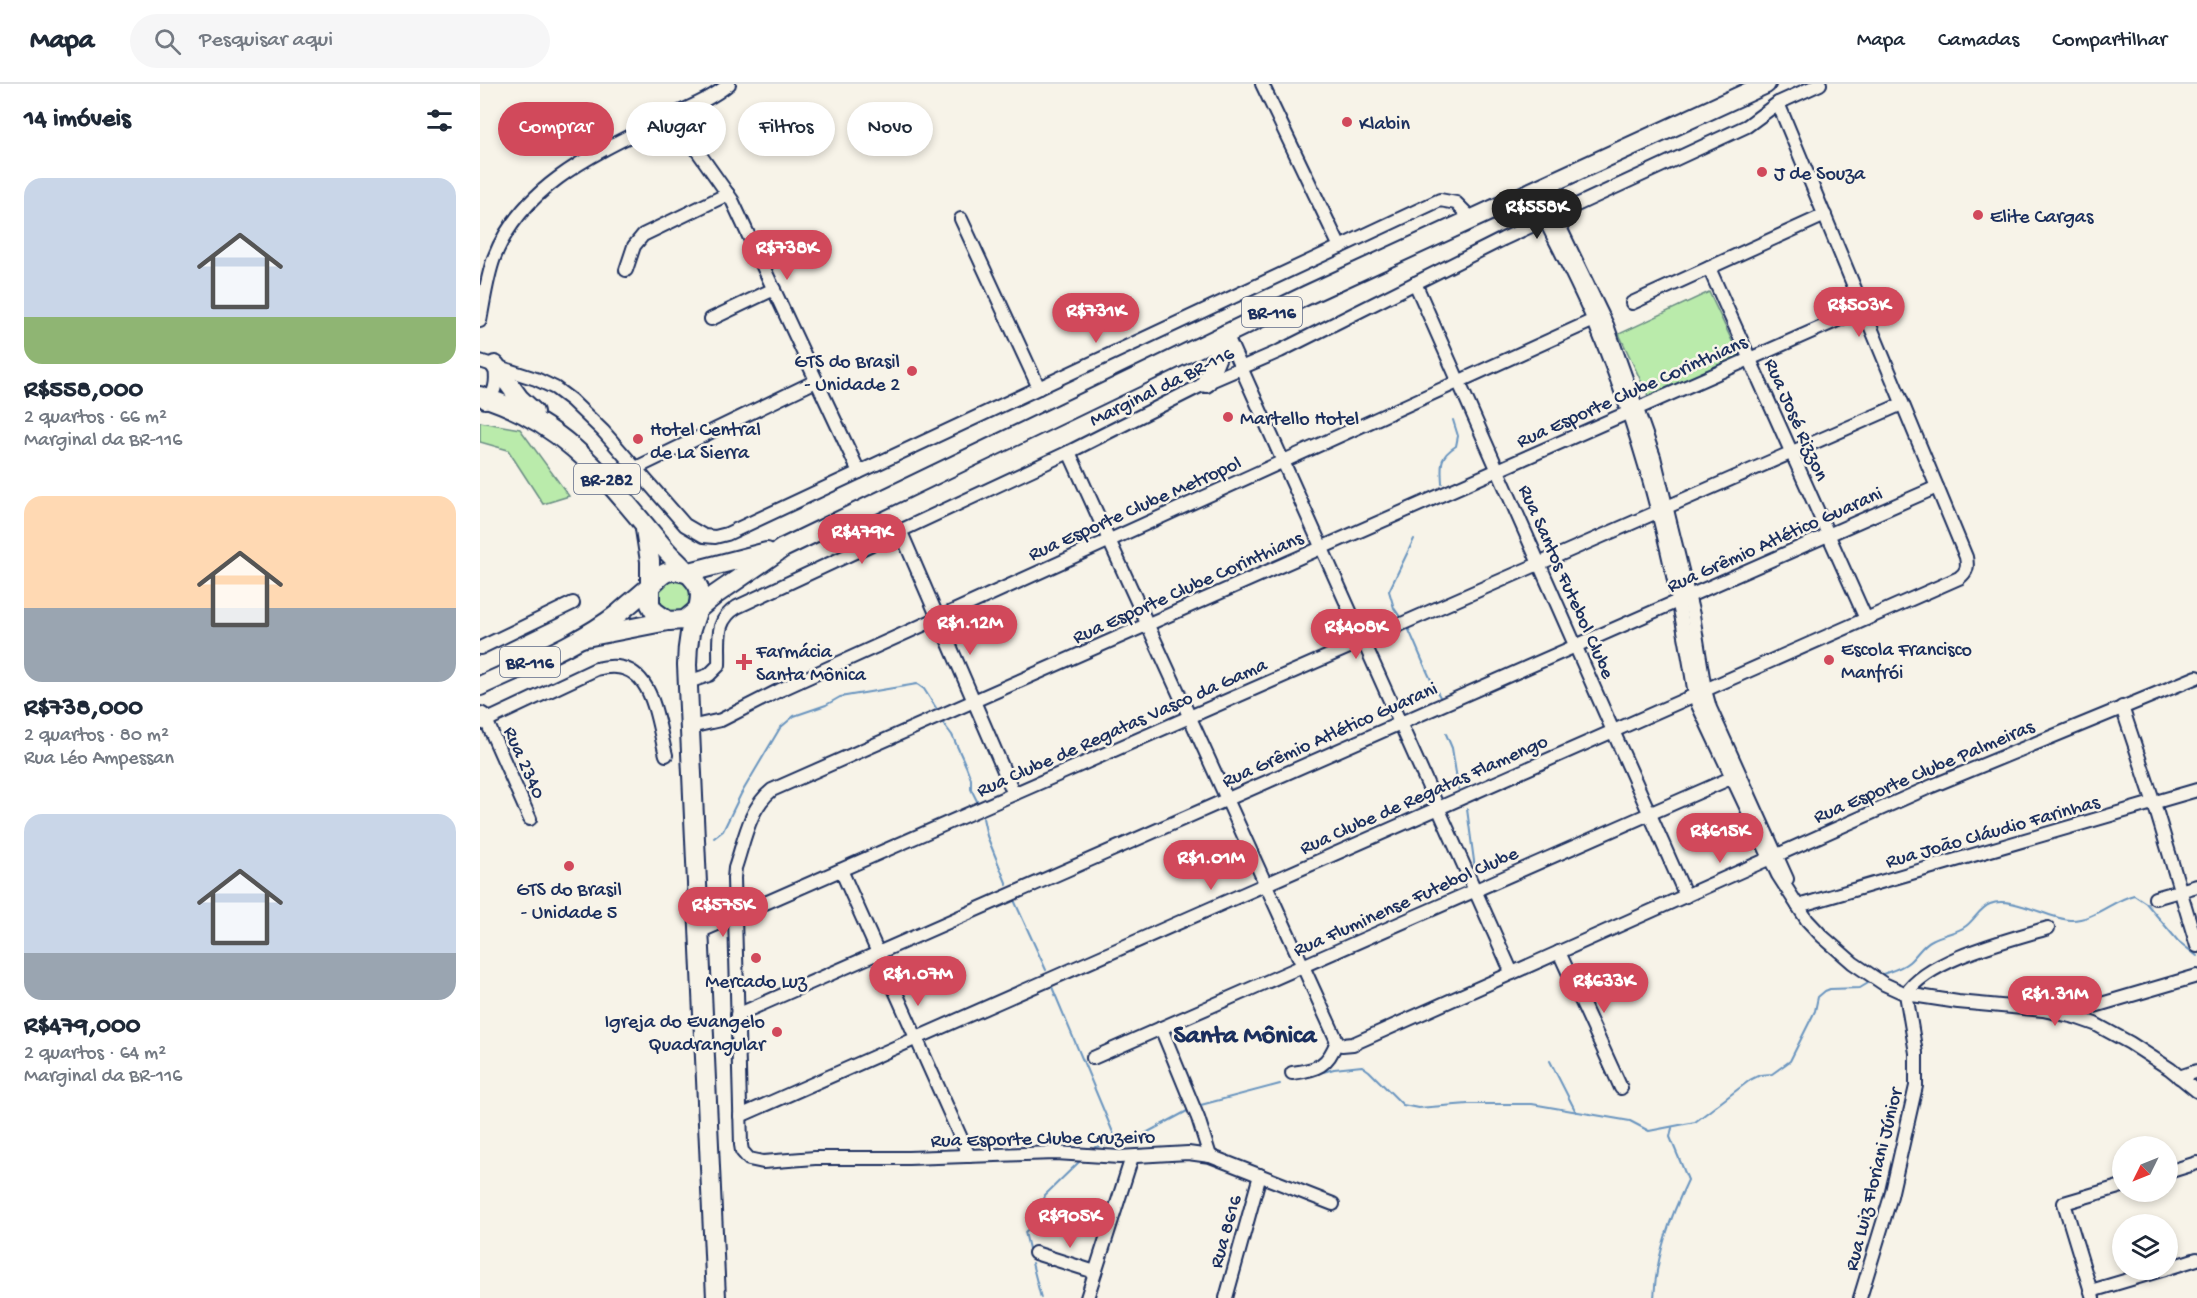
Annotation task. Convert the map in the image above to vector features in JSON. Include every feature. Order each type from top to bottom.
[{"type":"highway","name":"BR-116","points":[[581,638],[668,621],[685,620],[715,595],[783,548],[1471,218],[1766,84]]},
{"type":"highway","points":[[1206,382],[1226,334]]},
{"type":"highway","points":[[1188,352],[1202,364],[1206,382]]},
{"type":"highway","points":[[488,363],[519,398],[564,440]]},
{"type":"highway","name":"BR-282","points":[[483,400],[519,411],[564,440],[599,471],[686,573],[694,579],[699,589],[700,599],[689,637],[688,674],[716,1298]]},
{"type":"highway","name":"BR-282","points":[[644,524],[649,549],[650,604],[654,611],[668,621],[688,674]]},
{"type":"highway","name":"BR-116","points":[[480,686],[581,638],[616,615],[665,572],[675,570],[686,573],[783,548]]},
{"type":"street","points":[[699,102],[721,91],[729,84]]},
{"type":"street","points":[[1262,84],[1340,247]]},
{"type":"street","name":"Marginal da BR-116","points":[[688,674],[709,675],[719,665],[720,624],[728,612],[1069,452],[1206,382],[1280,351],[1414,283],[1747,126],[1779,104],[1820,84]]},
{"type":"street","points":[[1779,104],[1937,488]]},
{"type":"street","points":[[480,321],[494,259],[509,230],[527,205],[543,189],[590,156],[626,138]]},
{"type":"street","points":[[701,156],[728,194],[859,472]]},
{"type":"street","points":[[626,270],[634,246],[643,235],[728,194]]},
{"type":"street","points":[[488,363],[536,379],[555,388],[571,400],[603,431],[678,518],[693,531],[704,536],[715,537],[727,534],[1440,200],[1456,203],[1471,218]]},
{"type":"street","points":[[1632,303],[1825,215]]},
{"type":"street","points":[[1550,218],[1658,470],[1662,509],[1683,599],[1700,692],[1731,778],[1798,906],[1822,936],[1884,984],[1906,994],[1947,1001],[2043,1010],[2075,1017],[2112,1032],[2197,1091]]},
{"type":"street","points":[[1550,218],[1607,325],[1632,411]]},
{"type":"street","points":[[961,219],[1039,388]]},
{"type":"street","name":"Rua José Rizzon","points":[[1709,268],[1866,619]]},
{"type":"street","name":"Rua Santos Futebol Clube","points":[[1414,283],[1686,896]]},
{"type":"street","points":[[711,319],[774,289]]},
{"type":"street","name":"Rua Esporte Clube Corinthians","points":[[745,1156],[741,1145],[734,917],[735,868],[756,808],[761,799],[772,790],[1863,309]]},
{"type":"street","name":"Rua Esporte Clube Metropol","points":[[690,728],[721,720],[780,690],[1594,320]]},
{"type":"street","points":[[1226,334],[1512,973]]},
{"type":"street","points":[[483,400],[496,385],[488,363]]},
{"type":"street","points":[[636,468],[816,381]]},
{"type":"street","name":"Rua Clube de Regatas Vasco da Gama","points":[[699,932],[1902,404]]},
{"type":"street","points":[[1069,452],[1337,1041],[1333,1053],[1324,1064],[1317,1068],[1292,1073]]},
{"type":"street","name":"Rua Grêmio Atlético Guarani","points":[[737,1015],[1937,488]]},
{"type":"street","name":"Rua Clube de Regatas Flamengo","points":[[740,1116],[1959,578],[1966,570],[1966,557],[1937,488]]},
{"type":"street","points":[[900,530],[1014,794]]},
{"type":"street","points":[[480,648],[573,603]]},
{"type":"street","points":[[482,720],[596,669],[609,665],[620,666],[631,669],[641,677],[648,690],[666,755]]},
{"type":"street","name":"Rua Esporte Clube Palmeiras","points":[[1337,1041],[1342,1045],[1353,1044],[1932,786],[2197,677]]},
{"type":"street","points":[[1700,692],[1710,708],[1773,857]]},
{"type":"street","points":[[2122,708],[2154,803],[2197,946]]},
{"type":"street","name":"Rua 2340","points":[[482,720],[530,819]]},
{"type":"street","name":"Rua Fluminense Futebol Clube","points":[[1093,1058],[1731,778]]},
{"type":"street","name":"Rua João Cláudio Farinhas","points":[[1798,906],[2197,790]]},
{"type":"street","points":[[841,870],[969,1156]]},
{"type":"street","points":[[2155,898],[2197,886]]},
{"type":"street","points":[[1906,994],[1918,980],[1959,956],[2048,928]]},
{"type":"street","points":[[1559,952],[1621,1088]]},
{"type":"street","points":[[2075,1017],[2091,1007],[2197,976]]},
{"type":"street","name":"Rua Luiz Floriani Júnior","points":[[1860,1298],[1888,1206],[1916,1086],[1916,1053],[1906,994]]},
{"type":"street","points":[[1161,1028],[1192,1102],[1210,1156]]},
{"type":"street","points":[[2179,1077],[2197,1071]]},
{"type":"street","name":"Rua Esporte Clube Cruzeiro","points":[[745,1156],[763,1162],[815,1158],[908,1158],[1071,1153],[1132,1157],[1188,1153],[1210,1156],[1333,1204]]},
{"type":"street","points":[[1087,1298],[1132,1157]]},
{"type":"street","points":[[2178,1169],[2197,1164]]},
{"type":"street","name":"Rua 8616","points":[[1226,1298],[1260,1175]]},
{"type":"street","points":[[2112,1188],[2064,1203],[2092,1295],[2135,1280]]},
{"type":"street","points":[[1035,1253],[1095,1272]]},
{"type":"street","points":[[2178,1265],[2197,1259]]},
{"type":"green space","points":[[1709,292],[1740,358],[1650,400],[1619,334]]},
{"type":"green space","points":[[480,422],[520,429],[569,496],[543,504],[508,450],[480,442]]},
{"type":"green space","points":[[676,576],[691,586],[692,605],[682,615],[659,610],[656,587]]},
{"type":"waterway","points":[[1442,483],[1442,462],[1446,454],[1456,446],[1458,436],[1453,420]]},
{"type":"waterway","points":[[1400,617],[1394,608],[1389,591],[1414,539]]},
{"type":"waterway","points":[[1408,628],[1440,697]]},
{"type":"waterway","points":[[714,838],[723,831],[741,794],[780,728],[794,716],[826,705],[840,697],[917,684],[924,689],[938,711]]},
{"type":"waterway","points":[[943,723],[952,735],[966,766],[971,779],[971,789],[979,805]]},
{"type":"waterway","points":[[1446,734],[1452,748],[1459,792]]},
{"type":"waterway","points":[[1467,809],[1476,876]]},
{"type":"waterway","points":[[983,818],[987,836],[1007,885]]},
{"type":"waterway","points":[[1880,975],[1906,964],[1929,942],[1962,928],[1986,906],[1999,902],[2019,905],[2070,920],[2095,914],[2134,895],[2146,903],[2178,941],[2197,956]]},
{"type":"waterway","points":[[1014,900],[1046,970]]},
{"type":"waterway","points":[[1496,952],[1501,966]]},
{"type":"waterway","points":[[1316,1074],[1334,1069],[1362,1066],[1403,1105],[1418,1108],[1468,1104],[1532,1104],[1630,1121],[1649,1131],[1695,1122],[1750,1080],[1760,1075],[1772,1074],[1790,1061],[1815,1011],[1818,997],[1830,989],[1860,988],[1870,982]]},
{"type":"waterway","points":[[1052,987],[1117,1142]]},
{"type":"waterway","points":[[1550,1061],[1576,1112]]},
{"type":"waterway","points":[[1197,1106],[1280,1084]]},
{"type":"waterway","points":[[1095,1147],[1133,1140],[1189,1110]]},
{"type":"waterway","points":[[1654,1298],[1655,1282],[1665,1238],[1688,1180],[1670,1137],[1672,1128]]},
{"type":"waterway","points":[[1030,1253],[1025,1232],[1039,1220],[1045,1195],[1081,1160]]},
{"type":"waterway","points":[[1032,1263],[1041,1298]]},
{"type":"place","name":"Klabin","points":[[1347,122]]},
{"type":"place","name":"J de Souza","points":[[1762,172]]},
{"type":"place","name":"Elite Cargas","points":[[1978,215]]},
{"type":"place","name":"GTS do Brasil - Unidade 2","points":[[912,371]]},
{"type":"place","name":"Martello Hotel","points":[[1228,417]]},
{"type":"place","name":"Hotel Central de La Sierra","points":[[638,439]]},
{"type":"place","name":"Escola Francisco Manfrói","points":[[1829,660]]},
{"type":"place","name":"Farmácia Santa Mônica","points":[[744,662]]},
{"type":"place","name":"GTS do Brasil - Unidade 5","points":[[569,866]]},
{"type":"place","name":"Mercado Luz","points":[[756,958]]},
{"type":"place","name":"Igreja do Evangelo Quadrangular","points":[[777,1032]]},
{"type":"district","name":"Santa Mônica","points":[[1245,1033]]}]
